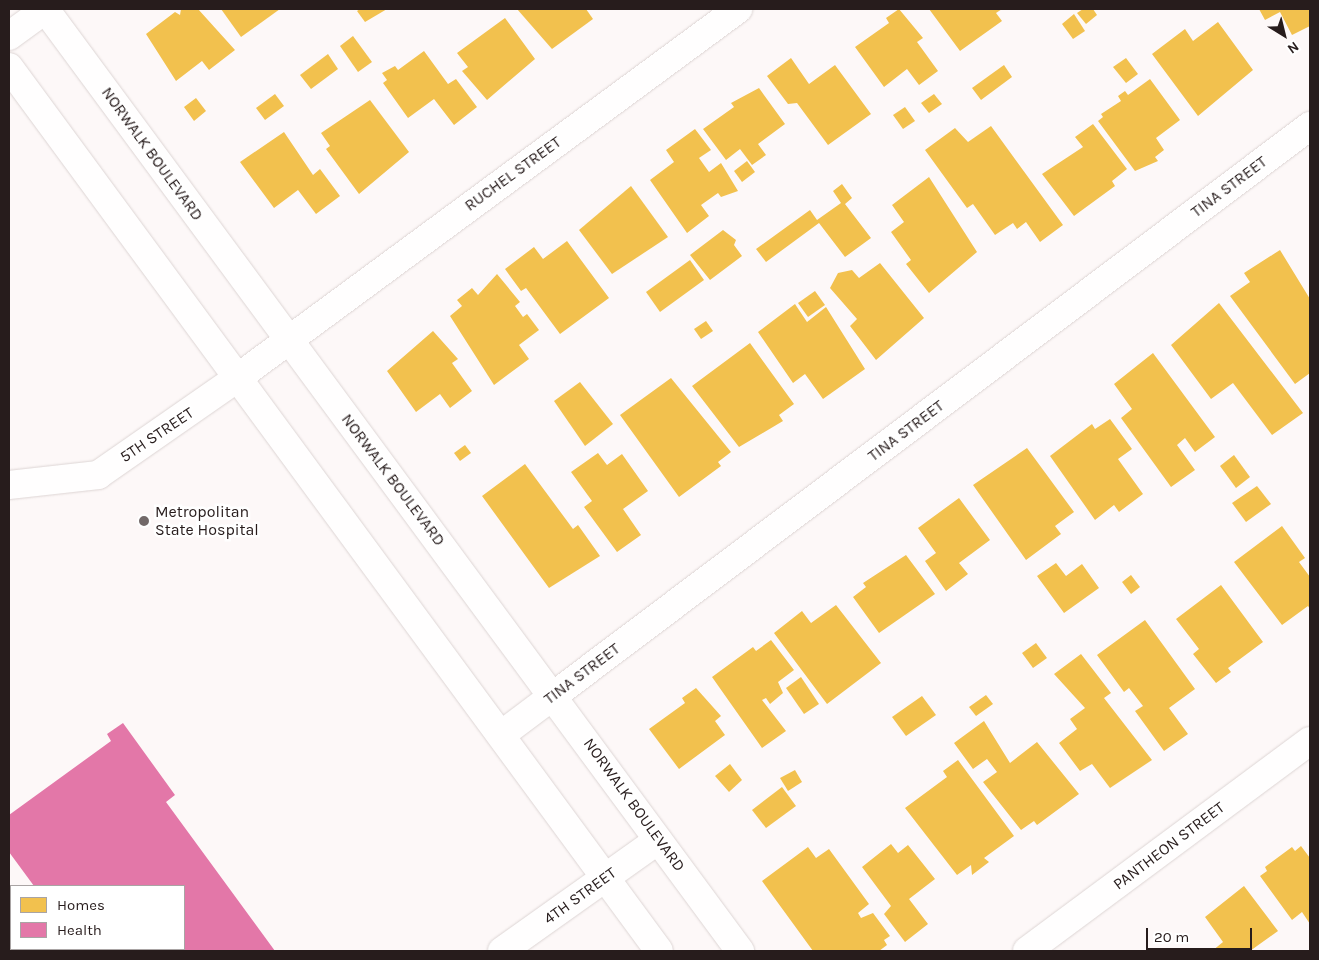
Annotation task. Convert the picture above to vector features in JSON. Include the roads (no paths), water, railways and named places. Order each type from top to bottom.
[{"type":"street","name":"NORWALK BOULEVARD","points":[[46,9],[740,951]]},
{"type":"street","points":[[9,36],[46,9]]},
{"type":"street","name":"RUCHEL STREET","points":[[288,339],[738,9]]},
{"type":"street","points":[[9,68],[236,379],[659,951]]},
{"type":"street","name":"TINA STREET","points":[[501,735],[1310,126]]},
{"type":"street","name":"5TH STREET","points":[[9,485],[98,476],[236,379],[288,339]]},
{"type":"street","name":"PANTHEON STREET","points":[[1027,951],[1310,742]]},
{"type":"street","name":"4TH STREET","points":[[502,951],[658,840]]},
{"type":"place","name":"Metropolitan State Hospital","points":[[144,521]]}]
